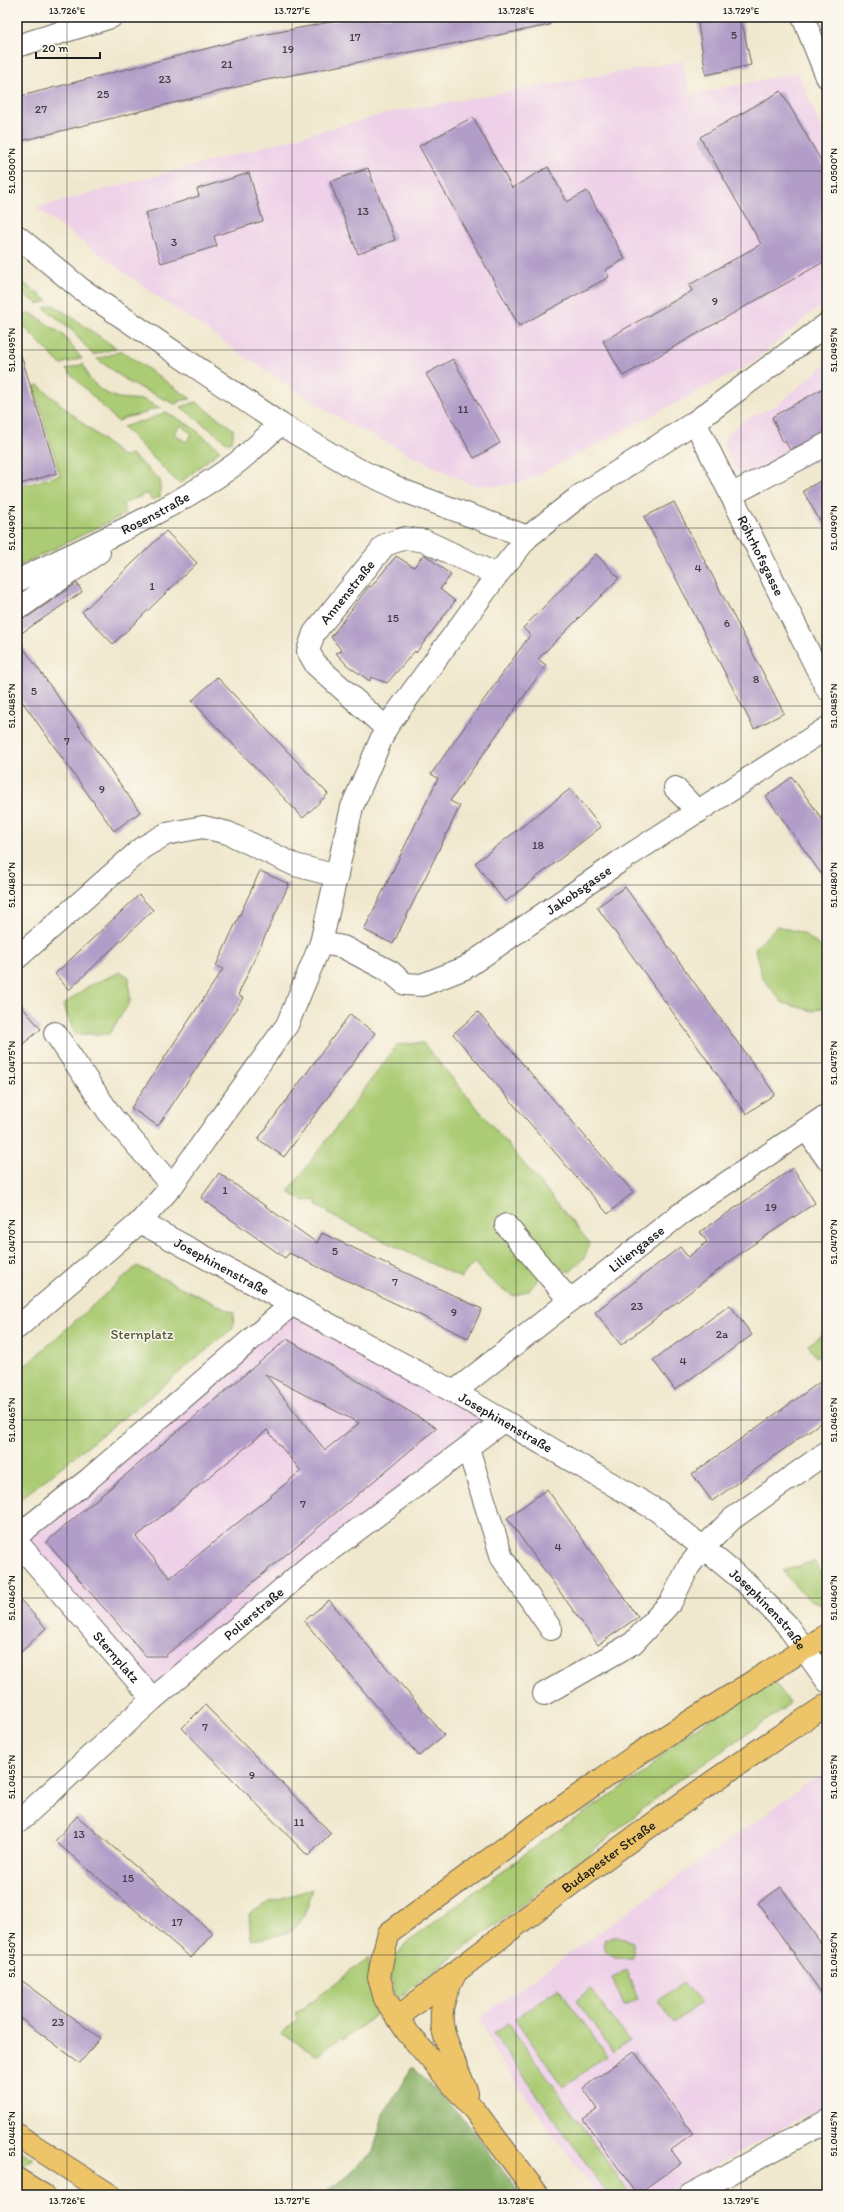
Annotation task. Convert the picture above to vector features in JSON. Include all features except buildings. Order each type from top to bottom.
[{"type":"main road","points":[[538,2195],[472,2107],[397,2018],[385,2000],[379,1977],[389,1933],[535,1826],[635,1756],[827,1635]]},
{"type":"main road","name":"Budapester Straße","points":[[397,2018],[457,1971],[678,1806],[827,1705]]},
{"type":"main road","points":[[457,1971],[448,1987],[443,2002],[442,2023],[472,2107]]},
{"type":"main road","points":[[17,2135],[110,2195]]},
{"type":"main road","points":[[17,2179],[43,2195]]},
{"type":"street","points":[[17,46],[111,17]]},
{"type":"street","points":[[803,17],[822,53],[827,77]]},
{"type":"street","points":[[17,236],[81,289],[280,424],[351,466],[404,491],[528,537]]},
{"type":"street","points":[[17,1328],[140,1222],[172,1186],[287,1025],[321,943],[352,807],[386,728],[497,575],[528,537],[581,495],[695,422],[827,324]]},
{"type":"street","name":"Röhrhofsgasse","points":[[695,422],[827,688]]},
{"type":"street","name":"Rosenstraße","points":[[17,581],[172,504],[235,464],[280,424]]},
{"type":"street","points":[[731,495],[827,444]]},
{"type":"street","points":[[22,606],[97,554],[109,536]]},
{"type":"street","name":"Annenstraße","points":[[386,728],[316,665],[308,651],[314,633],[385,545],[405,538],[425,541],[497,575]]},
{"type":"street","name":"Jakobsgasse","points":[[321,943],[343,947],[391,972],[405,984],[422,985],[465,968],[619,862],[827,728]]},
{"type":"street","points":[[675,788],[698,812]]},
{"type":"street","points":[[17,958],[142,848],[166,834],[203,827],[228,833],[295,865],[337,876]]},
{"type":"street","points":[[55,1033],[112,1118],[172,1186]]},
{"type":"street","name":"Liliengasse","points":[[454,1392],[680,1214],[827,1115]]},
{"type":"street","points":[[806,1129],[827,1159]]},
{"type":"street","name":"Josephinenstraße","points":[[140,1222],[454,1392],[658,1511],[704,1547],[746,1583],[786,1624],[827,1681]]},
{"type":"street","points":[[506,1224],[570,1300]]},
{"type":"street","points":[[17,1536],[89,1479],[291,1305]]},
{"type":"street","name":"Polierstraße","points":[[17,1823],[153,1699],[313,1563],[503,1421]]},
{"type":"street","points":[[468,1448],[502,1558],[551,1630]]},
{"type":"street","points":[[544,1694],[633,1643],[671,1602],[689,1566],[704,1547],[732,1519],[827,1452]]},
{"type":"street","name":"Sternplatz","points":[[17,1542],[153,1699]]},
{"type":"street","points":[[690,2195],[827,2121]]},
{"type":"shaded area","points":[[683,61],[690,95],[798,72],[827,143],[827,300],[751,364],[526,481],[500,486],[471,485],[346,422],[293,389],[158,297],[36,208],[392,112]]},
{"type":"shaded area","points":[[827,363],[827,454],[749,497],[724,447],[726,436],[742,421],[777,405]]},
{"type":"shaded area","points":[[291,1305],[503,1421],[153,1699],[17,1542]]},
{"type":"shaded area","points":[[827,1770],[827,2103],[662,2195],[597,2195],[496,2055],[480,2017]]},
{"type":"green space","points":[[17,278],[48,301],[38,304],[17,290]]},
{"type":"green space","points":[[54,305],[116,348],[93,355],[70,328],[44,308]]},
{"type":"green space","points":[[31,313],[62,334],[82,359],[79,358],[68,363],[68,361],[61,365],[17,319],[17,317]]},
{"type":"green space","points":[[122,351],[191,399],[178,401],[179,402],[175,404],[130,383],[97,359]]},
{"type":"green space","points":[[83,364],[89,378],[102,391],[117,398],[144,400],[160,408],[124,418],[118,422],[66,369]]},
{"type":"green space","points":[[38,385],[123,457],[131,454],[160,480],[160,497],[151,500],[148,493],[123,504],[125,514],[17,567],[17,488],[60,475],[34,387]]},
{"type":"green space","points":[[196,402],[233,429],[233,438],[229,444],[181,407]]},
{"type":"green space","points":[[166,412],[192,427],[220,450],[179,484],[123,427],[141,421],[142,422]],"holes":[[[180,425],[192,434],[186,442],[174,434]]]},
{"type":"green space","points":[[777,926],[803,933],[827,952],[827,1006],[813,1011],[783,1003],[762,977],[755,948]]},
{"type":"green space","points":[[121,972],[129,977],[130,1002],[109,1034],[75,1034],[63,1005],[90,985]]},
{"type":"green space","points":[[423,1043],[590,1243],[584,1258],[570,1272],[556,1266],[537,1248],[539,1279],[529,1290],[514,1296],[492,1281],[474,1262],[461,1278],[330,1215],[328,1211],[317,1205],[315,1200],[304,1201],[288,1192],[397,1045]]},
{"type":"green space","name":"Sternplatz","points":[[137,1266],[234,1313],[233,1328],[157,1391],[18,1501],[17,1373]]},
{"type":"green space","points":[[827,1332],[827,1350],[816,1357],[808,1345]]},
{"type":"green space","points":[[814,1561],[827,1582],[827,1602],[814,1602],[797,1588],[783,1571]]},
{"type":"green space","points":[[774,1681],[789,1703],[783,1709],[667,1789],[585,1857],[396,2000],[391,1976],[393,1964],[406,1943],[545,1839],[644,1773],[681,1737]]},
{"type":"green space","points":[[312,1889],[304,1914],[300,1922],[294,1928],[277,1936],[251,1940],[249,1914],[269,1902]]},
{"type":"green space","points":[[614,1936],[633,1942],[633,1958],[618,1958],[606,1952],[603,1945],[605,1939]]},
{"type":"green space","points":[[369,1957],[371,1992],[379,2012],[343,2040],[341,2037],[317,2055],[281,2033],[298,2019],[295,2014]]},
{"type":"green space","points":[[626,1971],[638,1999],[624,2006],[612,1977]]},
{"type":"green space","points":[[684,1982],[700,2003],[674,2023],[658,2001]]},
{"type":"green space","points":[[559,1988],[607,2056],[563,2087],[515,2019]]},
{"type":"green space","points":[[591,1989],[629,2041],[613,2052],[576,2000]]},
{"type":"green space","points":[[508,2023],[631,2195],[609,2195],[493,2033]]},
{"type":"green space","points":[[412,2067],[465,2120],[521,2195],[324,2195],[373,2152],[383,2115]]},
{"type":"green space","points":[[17,2148],[33,2159],[23,2166],[17,2163]]},
{"type":"tram line","points":[[17,22],[32,17]]}]
